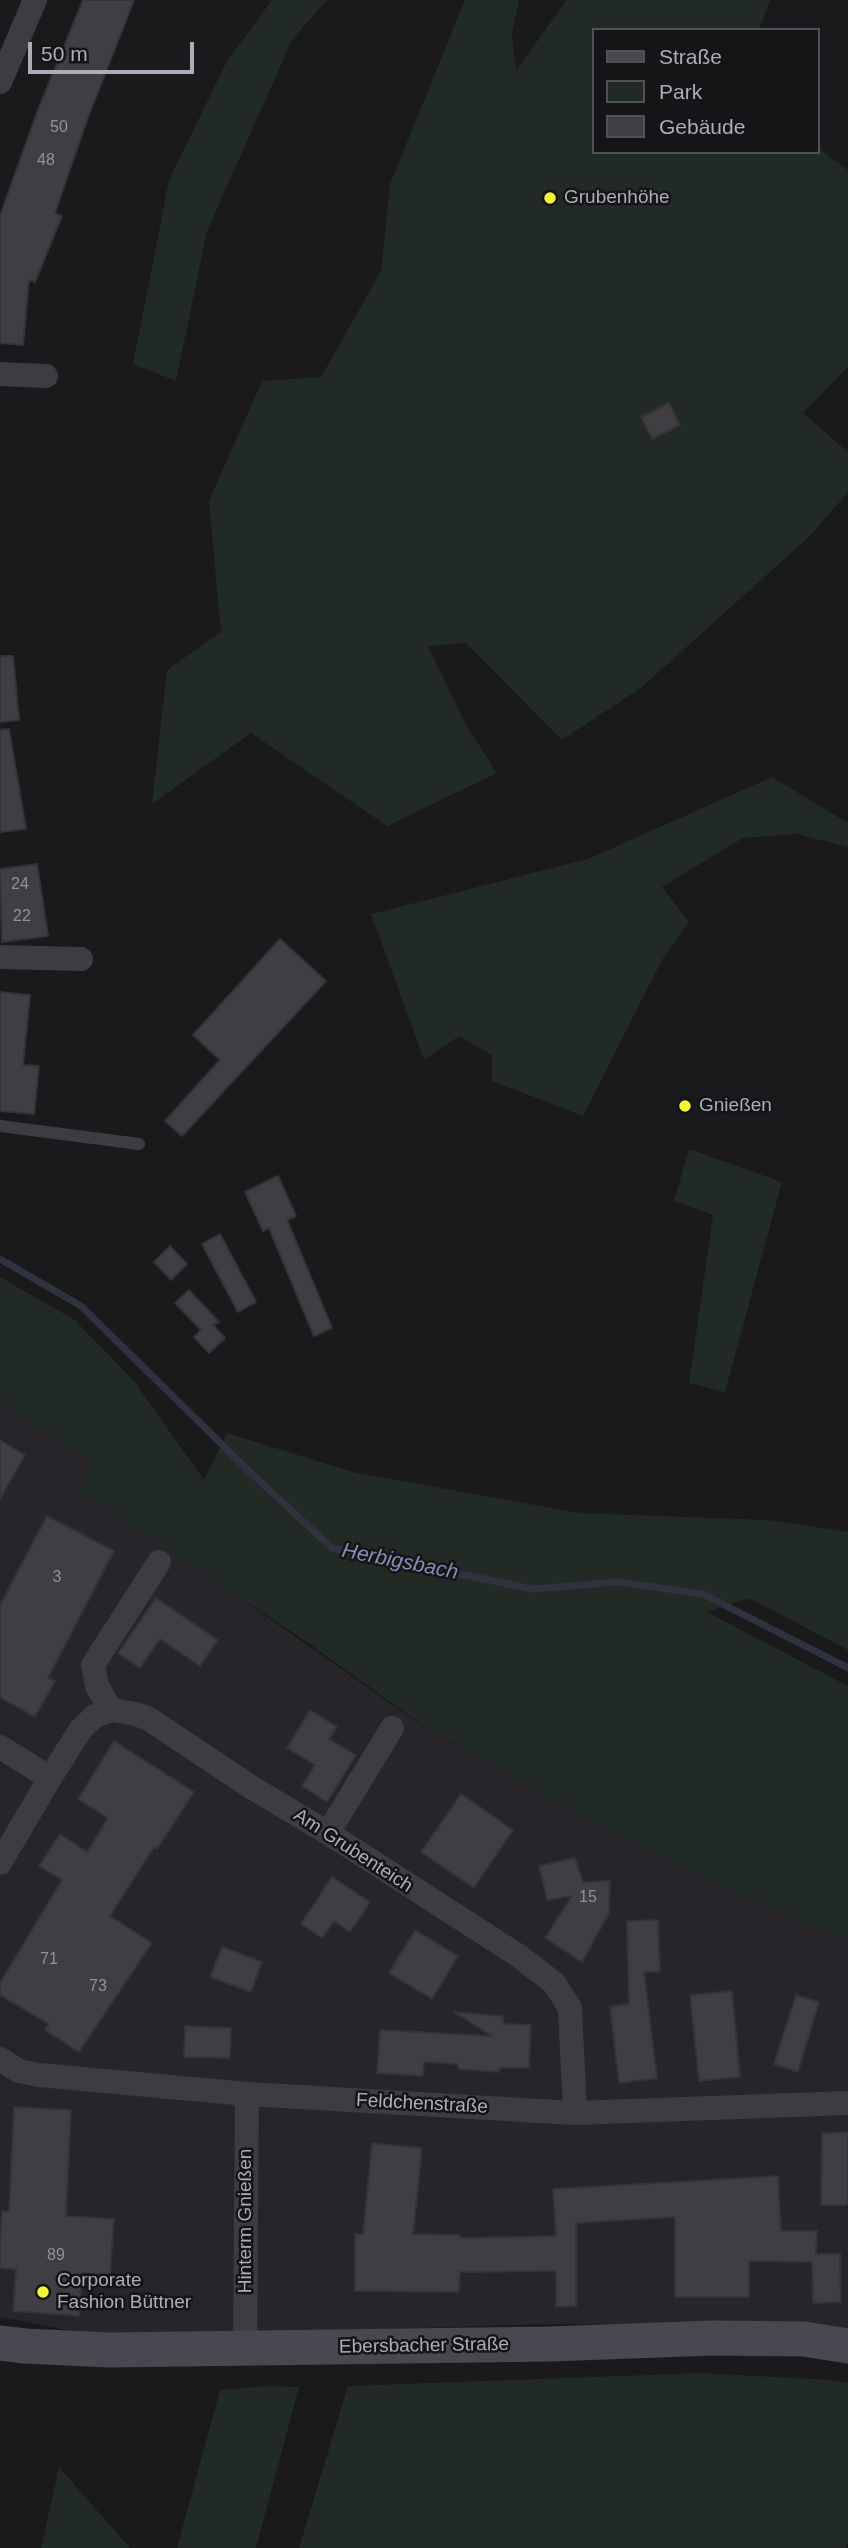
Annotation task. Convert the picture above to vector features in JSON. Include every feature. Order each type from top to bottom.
[{"type":"street","points":[[0,82],[35,0]]},
{"type":"street","points":[[0,374],[46,376]]},
{"type":"street","points":[[0,957],[81,958]]},
{"type":"street","points":[[0,1863],[81,1729],[95,1716],[111,1710],[97,1686],[93,1664],[159,1562]]},
{"type":"street","name":"Am Grubenteich","points":[[111,1710],[149,1719],[251,1787],[328,1833],[519,1956],[554,1983],[570,2008],[575,2113]]},
{"type":"street","points":[[328,1833],[392,1728]]},
{"type":"street","points":[[0,1747],[50,1778]]},
{"type":"street","name":"Feldchenstraße","points":[[0,2060],[19,2071],[39,2075],[247,2094],[575,2113],[848,2103]]},
{"type":"street","name":"Hinterm Gnießen","points":[[245,2348],[247,2094]]},
{"type":"street","name":"Ebersbacher Straße","points":[[0,2343],[110,2350],[551,2344],[713,2338],[804,2339],[848,2346]]},
{"type":"lane","points":[[0,1126],[139,1144]]},
{"type":"shaded area","points":[[0,1402],[94,1465],[81,1491],[170,1549],[420,1724],[588,1820],[723,1888],[848,1942],[848,2334],[792,2327],[551,2324],[103,2337],[0,2317]]},
{"type":"green space","points":[[272,0],[327,0],[292,40],[207,231],[176,381],[133,364],[169,180],[227,61]]},
{"type":"green space","points":[[465,0],[519,0],[512,33],[516,70],[567,0],[770,0],[760,28],[592,28],[592,154],[820,154],[820,149],[848,170],[848,367],[803,413],[848,452],[848,492],[810,536],[642,687],[562,740],[466,643],[428,646],[466,725],[497,773],[387,826],[251,733],[152,804],[167,670],[221,632],[209,501],[262,381],[321,377],[381,271],[390,184]]},
{"type":"green space","points":[[772,777],[848,823],[848,847],[797,834],[743,838],[662,887],[689,922],[662,960],[583,1116],[492,1081],[492,1055],[459,1036],[424,1060],[371,914],[588,859]]},
{"type":"green space","points":[[689,1149],[782,1182],[725,1392],[689,1383],[713,1215],[674,1201]]},
{"type":"green space","points":[[0,1277],[75,1320],[134,1381],[204,1480],[227,1433],[353,1472],[579,1513],[768,1520],[848,1532],[848,1650],[749,1598],[707,1612],[848,1686],[848,1942],[723,1888],[588,1820],[421,1724],[311,1645],[80,1491],[94,1465],[0,1402]]},
{"type":"green space","points":[[701,2373],[848,2383],[846,2548],[299,2548],[348,2386]]},
{"type":"green space","points":[[269,2386],[299,2387],[256,2548],[177,2548],[220,2390]]},
{"type":"green space","points":[[59,2467],[130,2548],[41,2548]]},
{"type":"building","points":[[83,0],[134,0],[87,120],[55,213],[62,216],[35,282],[29,280],[23,345],[0,343],[0,216],[38,110]]},
{"type":"building","points":[[669,403],[680,425],[652,439],[641,417]]},
{"type":"building","points":[[0,656],[13,656],[19,720],[0,722]]},
{"type":"building","points":[[9,729],[26,829],[0,832],[0,730]]},
{"type":"building","points":[[37,864],[48,936],[2,942],[0,869]]},
{"type":"building","points":[[280,939],[326,981],[182,1136],[165,1121],[220,1060],[193,1035]]},
{"type":"building","points":[[0,992],[30,995],[23,1065],[39,1066],[34,1114],[0,1111]]},
{"type":"building","points":[[278,1176],[296,1216],[287,1220],[332,1328],[314,1336],[269,1228],[263,1231],[245,1192]]},
{"type":"building","points":[[220,1234],[256,1302],[238,1312],[202,1244]]},
{"type":"building","points":[[170,1246],[187,1264],[171,1280],[154,1262]]},
{"type":"building","points":[[189,1290],[219,1322],[213,1325],[225,1338],[209,1353],[194,1337],[201,1330],[175,1303]]},
{"type":"building","points":[[0,1440],[25,1455],[0,1499]]},
{"type":"building","points":[[47,1516],[114,1551],[48,1678],[55,1681],[35,1717],[0,1697],[0,1605]]},
{"type":"building","points":[[156,1598],[218,1640],[200,1666],[160,1639],[140,1668],[118,1653]]},
{"type":"building","points":[[310,1710],[337,1727],[329,1739],[356,1755],[327,1802],[302,1786],[315,1765],[287,1748]]},
{"type":"building","points":[[114,1741],[194,1792],[157,1849],[154,1847],[110,1916],[152,1943],[79,2052],[45,2030],[49,2024],[0,1995],[0,1983],[62,1880],[39,1866],[60,1834],[87,1852],[108,1818],[78,1799]]},
{"type":"building","points":[[461,1794],[513,1830],[474,1888],[421,1852]]},
{"type":"building","points":[[575,1858],[583,1882],[610,1881],[609,1913],[582,1962],[545,1938],[572,1896],[547,1900],[539,1866]]},
{"type":"building","points":[[332,1877],[370,1902],[350,1932],[334,1921],[322,1938],[301,1924]]},
{"type":"building","points":[[658,1920],[660,1972],[644,1972],[657,2078],[619,2083],[610,2007],[629,2004],[627,1921]]},
{"type":"building","points":[[415,1930],[458,1956],[432,1999],[389,1973]]},
{"type":"building","points":[[222,1947],[262,1962],[251,1992],[210,1977]]},
{"type":"building","points":[[732,1991],[740,2077],[699,2081],[690,1995]]},
{"type":"building","points":[[796,1995],[819,2002],[798,2072],[774,2064]]},
{"type":"building","points":[[454,2012],[503,2016],[503,2024],[531,2025],[529,2068],[500,2068],[499,2072],[458,2069],[458,2064],[424,2062],[423,2076],[377,2073],[380,2030],[492,2036]]},
{"type":"building","points":[[185,2026],[231,2028],[230,2058],[184,2057]]},
{"type":"building","points":[[14,2107],[71,2110],[66,2216],[114,2219],[110,2275],[82,2273],[79,2316],[13,2311],[16,2269],[0,2268],[0,2245],[2,2211],[9,2212]]},
{"type":"building","points":[[848,2132],[848,2205],[821,2205],[822,2133]]},
{"type":"building","points":[[372,2143],[422,2148],[413,2234],[460,2235],[460,2238],[556,2236],[553,2189],[778,2176],[781,2231],[817,2231],[816,2254],[840,2254],[841,2302],[813,2303],[812,2262],[749,2261],[749,2297],[675,2297],[675,2217],[576,2223],[576,2306],[556,2307],[556,2271],[460,2272],[459,2292],[355,2291],[355,2234],[363,2234]]},
{"type":"waterway","name":"Herbigsbach","points":[[0,1259],[81,1306],[252,1474],[332,1548],[533,1589],[619,1582],[703,1594],[848,1668]]},
{"type":"place","name":"Grubenhöhe","points":[[550,198]]},
{"type":"place","name":"Gnießen","points":[[685,1106]]},
{"type":"place","name":"Corporate Fashion Büttner","points":[[43,2292]]}]
